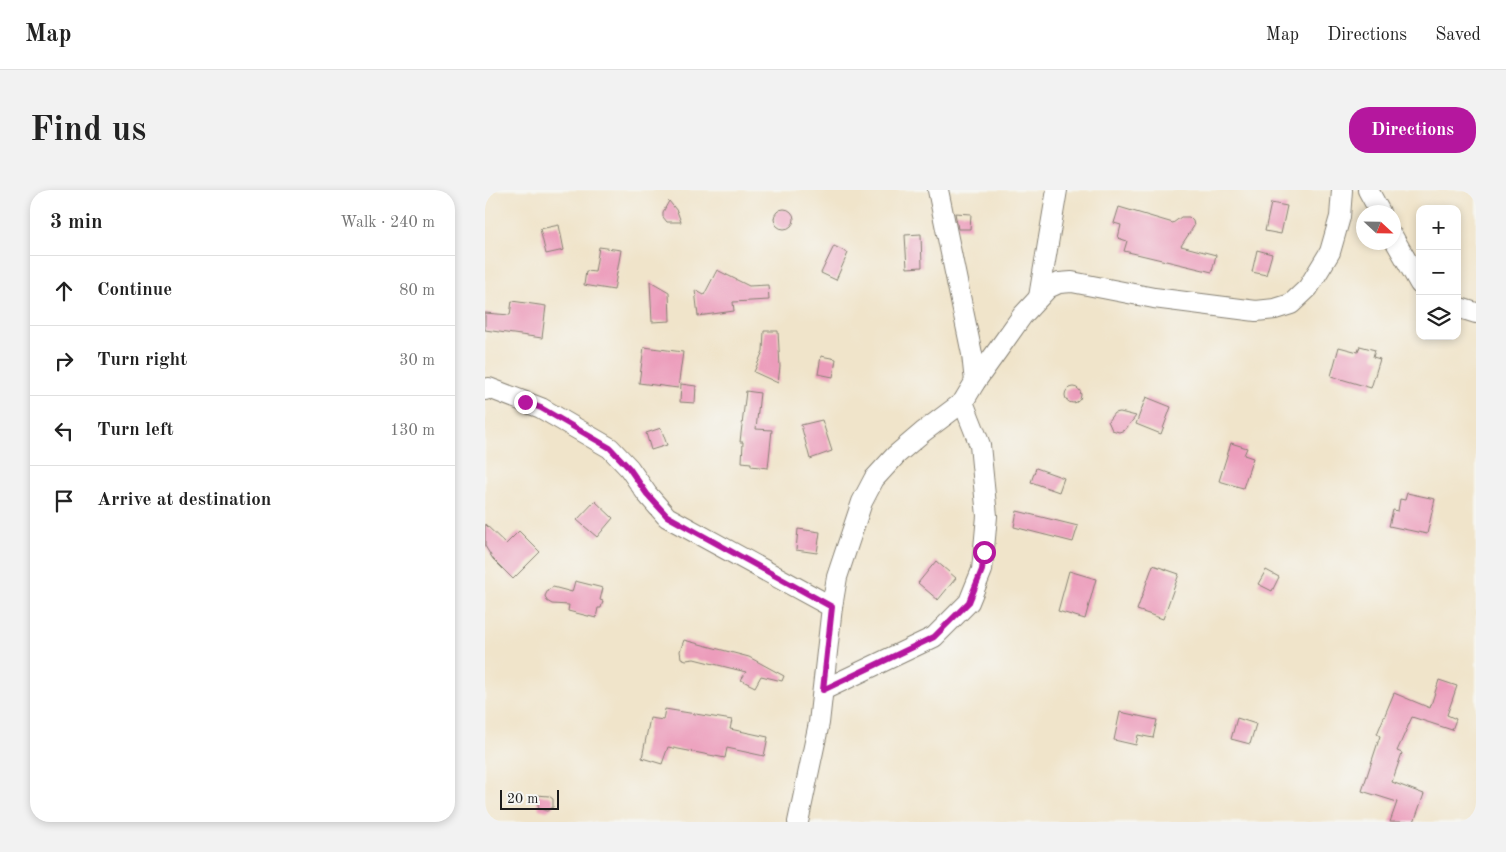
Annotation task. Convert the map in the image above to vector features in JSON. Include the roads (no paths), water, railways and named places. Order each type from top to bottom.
[{"type":"street","points":[[938,190],[972,354],[975,382]]},
{"type":"street","points":[[1039,297],[1057,190]]},
{"type":"street","points":[[798,822],[819,723],[837,577],[863,502],[874,479],[896,455],[963,402],[1022,316],[1048,288],[1059,283],[1072,282],[1154,298],[1256,311],[1275,309],[1291,304],[1308,288],[1330,252],[1340,218],[1342,190]]},
{"type":"street","points":[[1368,190],[1377,205]]},
{"type":"street","points":[[1400,250],[1416,277]]},
{"type":"street","points":[[1461,308],[1476,313]]},
{"type":"street","points":[[486,387],[541,408],[610,448],[629,468],[647,494],[667,516],[832,607]]},
{"type":"street","points":[[823,690],[934,637],[969,602],[982,570],[987,516],[979,445],[963,402]]}]
